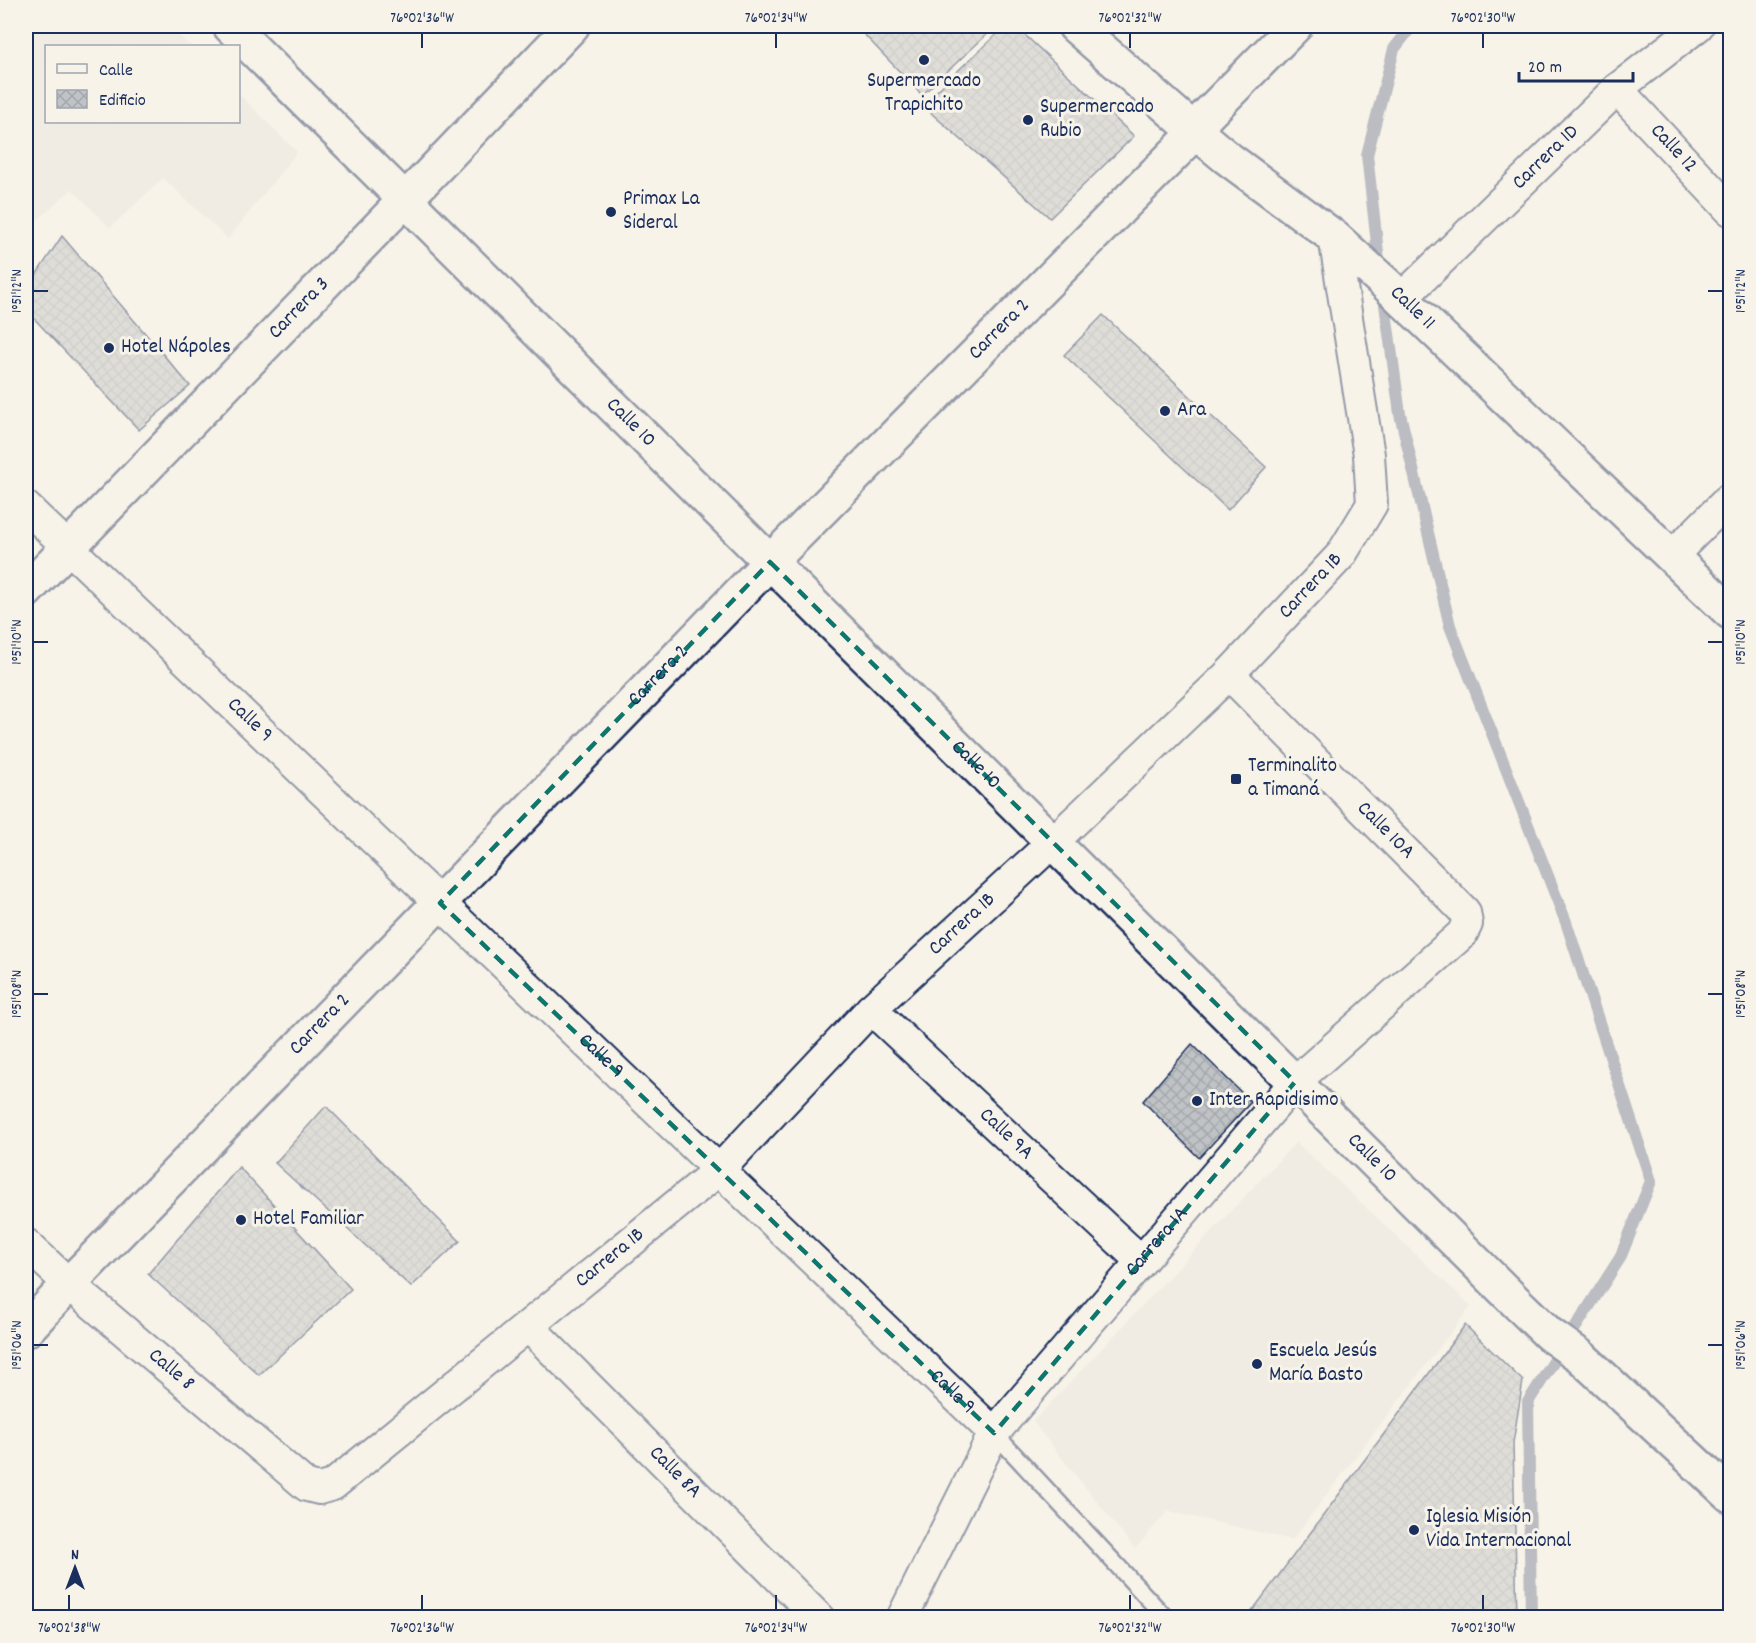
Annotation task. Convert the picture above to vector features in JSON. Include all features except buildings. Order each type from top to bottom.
[{"type":"main road","name":"Calle 10","points":[[230,26],[1549,1334],[1580,1356],[1731,1495]]},
{"type":"main road","name":"Carrera 3","points":[[26,591],[572,26]]},
{"type":"main road","name":"Calle 11","points":[[1075,26],[1226,157],[1341,244],[1394,291],[1731,612]]},
{"type":"main road","name":"Carrera 2","points":[[26,1330],[770,562],[1196,132],[1206,116],[1295,26]]},
{"type":"street","name":"Carrera 1D","points":[[1394,291],[1617,89],[1698,26]]},
{"type":"street","name":"Calle 12","points":[[1617,89],[1731,210]]},
{"type":"street","name":"Carrera 1B","points":[[320,1489],[333,1485],[719,1170],[871,1009],[1053,842],[1229,674],[1341,555],[1372,504],[1369,455],[1341,244]]},
{"type":"street","points":[[1672,556],[1731,498]]},
{"type":"street","name":"Calle 9","points":[[26,507],[994,1433]]},
{"type":"street","name":"Calle 10A","points":[[1229,674],[1465,912]]},
{"type":"street","name":"Carrera 1A","points":[[902,1617],[994,1433],[1295,1082],[1462,934],[1467,924],[1465,912]]},
{"type":"street","name":"Calle 9A","points":[[871,1009],[1141,1261]]},
{"type":"street","name":"Calle 8","points":[[26,1244],[69,1284],[307,1486],[320,1489]]},
{"type":"street","name":"Calle 8A","points":[[529,1327],[819,1617]]},
{"type":"lane","name":"Calle 9","points":[[994,1433],[1166,1617]]},
{"type":"highlighted area","points":[[770,562],[1295,1082],[994,1433],[440,903]]},
{"type":"shaded area","points":[[26,26],[169,26],[189,45],[45,45],[45,123],[240,123],[240,95],[297,152],[228,239],[163,178],[110,228],[72,189],[26,230]]},
{"type":"shaded area","name":"Escuela Jesús María Basto","points":[[1296,1142],[1471,1306],[1292,1540],[1168,1511],[1135,1549],[1033,1422]]},
{"type":"waterway","points":[[1380,270],[1367,155],[1394,49],[1412,26]]},
{"type":"waterway","points":[[1383,290],[1400,414],[1450,626],[1566,922],[1651,1181],[1620,1258],[1528,1402],[1531,1618]]},
{"type":"place","name":"Supermercado Trapichito","points":[[924,60]]},
{"type":"place","name":"Supermercado Rubio","points":[[1028,120]]},
{"type":"place","name":"Primax La Sideral","points":[[611,212]]},
{"type":"place","name":"Hotel Nápoles","points":[[109,348]]},
{"type":"place","name":"Ara","points":[[1165,411]]},
{"type":"place","name":"Terminalito a Timaná","points":[[1236,779]]},
{"type":"place","name":"Inter Rapidisimo","points":[[1197,1101]]},
{"type":"place","name":"Hotel Familiar","points":[[241,1220]]},
{"type":"place","name":"Escuela Jesús María Basto","points":[[1257,1364]]},
{"type":"place","name":"Iglesia Misión Vida Internacional","points":[[1414,1530]]}]
